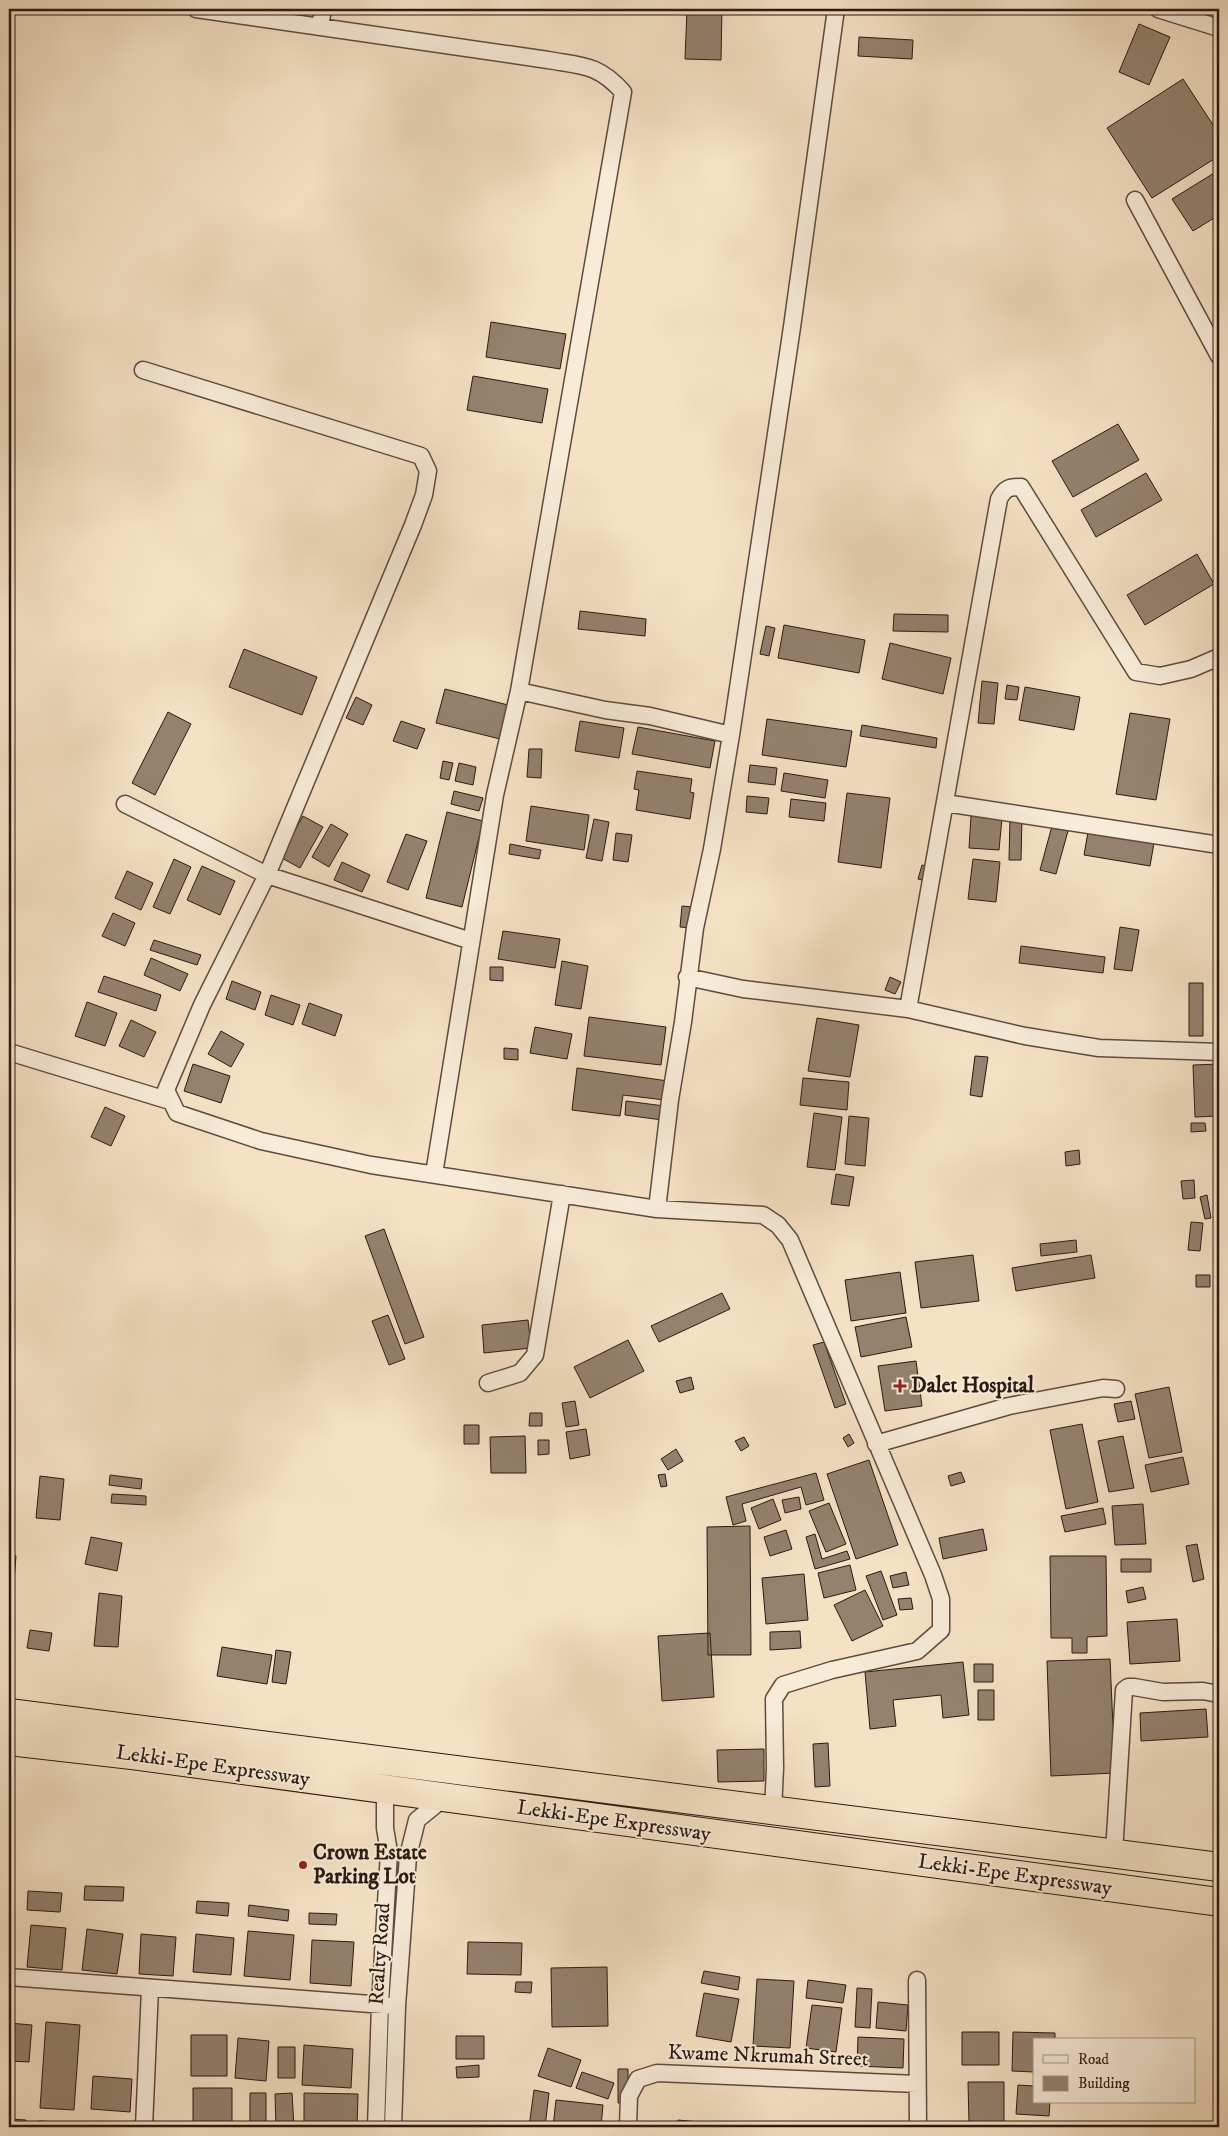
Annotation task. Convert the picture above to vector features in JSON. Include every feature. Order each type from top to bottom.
[{"type":"highway","name":"Lekki-Epe Expressway","points":[[9,1714],[1219,1868]]},
{"type":"highway","name":"Lekki-Epe Expressway","points":[[9,1740],[1219,1902]]},
{"type":"street","points":[[196,9],[594,68],[610,78],[623,92],[519,691],[495,795],[434,1174]]},
{"type":"street","points":[[320,27],[323,9]]},
{"type":"street","points":[[656,1209],[670,1100],[683,1022],[687,977],[695,928],[712,849],[731,735],[792,327],[836,9]]},
{"type":"street","points":[[1158,9],[1219,28]]},
{"type":"street","points":[[1135,200],[1219,356]]},
{"type":"street","points":[[143,370],[421,456],[428,471],[424,496],[413,525],[267,875],[202,1005],[166,1090],[170,1101],[177,1113],[261,1141],[371,1165],[656,1209],[763,1216],[778,1225],[790,1240],[933,1575],[941,1600],[941,1630],[917,1651],[832,1670],[783,1685],[774,1699],[775,1768],[773,1810]]},
{"type":"street","points":[[908,1010],[1000,499],[1004,490],[1009,487],[1021,486],[1136,672],[1160,676],[1192,669],[1219,658]]},
{"type":"street","points":[[519,691],[605,710],[650,716],[731,735]]},
{"type":"street","points":[[945,803],[1219,845]]},
{"type":"street","points":[[125,804],[267,875],[471,942]]},
{"type":"street","points":[[687,977],[743,989],[908,1010],[1025,1036],[1099,1048],[1219,1052]]},
{"type":"street","points":[[9,1052],[170,1101]]},
{"type":"street","points":[[488,1383],[520,1374],[535,1355],[562,1194]]},
{"type":"street","points":[[876,1444],[1009,1406],[1103,1388],[1116,1389]]},
{"type":"street","points":[[1114,1854],[1124,1690],[1128,1687],[1134,1687],[1163,1692],[1203,1691],[1213,1693]]},
{"type":"street","name":"Realty Road","points":[[376,2127],[380,2005],[389,1852],[385,1828],[385,1790]]},
{"type":"street","name":"Realty Road","points":[[393,2127],[397,2006],[408,1856],[417,1820],[444,1798]]},
{"type":"street","points":[[9,1977],[397,2006]]},
{"type":"street","points":[[918,1980],[918,2127]]},
{"type":"street","points":[[144,2127],[150,1988]]},
{"type":"street","name":"Kwame Nkrumah Street","points":[[628,2127],[629,2096],[638,2079],[657,2073],[918,2084]]},
{"type":"building","points":[[687,9],[722,9],[721,60],[685,59]]},
{"type":"building","points":[[1139,24],[1170,37],[1149,85],[1119,72]]},
{"type":"building","points":[[859,37],[913,40],[912,59],[858,56]]},
{"type":"building","points":[[1183,79],[1219,134],[1219,156],[1152,198],[1107,128]]},
{"type":"building","points":[[1219,170],[1219,215],[1193,231],[1172,199]]},
{"type":"building","points":[[491,322],[566,334],[560,369],[486,357]]},
{"type":"building","points":[[473,376],[548,389],[542,423],[467,410]]},
{"type":"building","points":[[1118,424],[1139,460],[1073,497],[1052,461]]},
{"type":"building","points":[[1146,473],[1162,500],[1096,537],[1081,510]]},
{"type":"building","points":[[1197,554],[1214,584],[1145,625],[1127,595]]},
{"type":"building","points":[[580,611],[646,619],[645,636],[578,629]]},
{"type":"building","points":[[894,614],[948,615],[948,632],[893,631]]},
{"type":"building","points":[[784,625],[865,640],[859,673],[778,658]]},
{"type":"building","points":[[766,626],[775,628],[769,656],[760,654]]},
{"type":"building","points":[[890,643],[951,658],[943,694],[882,679]]},
{"type":"building","points":[[244,649],[317,677],[302,715],[229,687]]},
{"type":"building","points":[[982,681],[998,683],[994,724],[978,723]]},
{"type":"building","points":[[1007,685],[1019,687],[1017,700],[1005,699]]},
{"type":"building","points":[[1025,687],[1080,697],[1074,730],[1019,720]]},
{"type":"building","points":[[445,689],[508,705],[500,739],[436,723]]},
{"type":"building","points":[[356,697],[372,705],[363,725],[346,718]]},
{"type":"building","points":[[168,712],[191,724],[155,795],[132,783]]},
{"type":"building","points":[[1130,713],[1170,719],[1156,800],[1116,794]]},
{"type":"building","points":[[767,719],[852,731],[846,767],[762,755]]},
{"type":"building","points":[[401,721],[425,729],[417,749],[393,741]]},
{"type":"building","points":[[580,721],[624,728],[619,758],[575,751]]},
{"type":"building","points":[[862,725],[937,738],[936,748],[860,736]]},
{"type":"building","points":[[638,727],[715,741],[710,768],[632,754]]},
{"type":"building","points":[[529,749],[542,749],[541,778],[527,777]]},
{"type":"building","points":[[443,761],[453,763],[449,780],[440,778]]},
{"type":"building","points":[[459,763],[476,767],[473,785],[455,781]]},
{"type":"building","points":[[750,765],[777,768],[775,785],[748,782]]},
{"type":"building","points":[[637,771],[692,779],[690,792],[694,793],[690,819],[636,810],[639,790],[634,789]]},
{"type":"building","points":[[784,773],[828,780],[825,798],[781,791]]},
{"type":"building","points":[[454,791],[483,798],[479,811],[451,804]]},
{"type":"building","points":[[847,793],[890,798],[881,868],[838,862]]},
{"type":"building","points":[[747,796],[769,798],[767,814],[746,812]]},
{"type":"building","points":[[791,799],[826,803],[824,821],[789,817]]},
{"type":"building","points":[[531,806],[589,815],[584,850],[526,841]]},
{"type":"building","points":[[447,812],[483,821],[462,907],[426,898]]},
{"type":"building","points":[[303,816],[323,827],[300,868],[280,857]]},
{"type":"building","points":[[971,816],[1002,818],[999,850],[969,848]]},
{"type":"building","points":[[1010,817],[1022,818],[1021,860],[1009,860]]},
{"type":"building","points":[[594,819],[609,822],[602,861],[586,858]]},
{"type":"building","points":[[331,824],[348,834],[329,867],[312,857]]},
{"type":"building","points":[[1052,826],[1068,831],[1056,874],[1040,870]]},
{"type":"building","points":[[1088,832],[1154,843],[1150,866],[1084,855]]},
{"type":"building","points":[[616,833],[632,835],[628,862],[613,860]]},
{"type":"building","points":[[406,834],[427,841],[408,890],[387,882]]},
{"type":"building","points":[[510,844],[541,850],[539,859],[509,854]]},
{"type":"building","points":[[174,859],[191,867],[170,914],[153,907]]},
{"type":"building","points":[[973,859],[1000,862],[996,902],[968,899]]},
{"type":"building","points":[[342,862],[370,875],[362,892],[334,880]]},
{"type":"building","points":[[922,865],[930,867],[926,881],[918,879]]},
{"type":"building","points":[[1219,865],[1219,885],[1215,884]]},
{"type":"building","points":[[202,866],[235,881],[220,915],[187,900]]},
{"type":"building","points":[[127,871],[153,883],[141,910],[115,898]]},
{"type":"building","points":[[682,906],[693,907],[691,928],[680,927]]},
{"type":"building","points":[[113,913],[135,923],[125,946],[102,936]]},
{"type":"building","points":[[1120,927],[1139,930],[1132,971],[1114,969]]},
{"type":"building","points":[[503,931],[560,939],[555,968],[498,959]]},
{"type":"building","points":[[154,940],[201,955],[197,965],[150,950]]},
{"type":"building","points":[[1021,946],[1105,957],[1103,973],[1019,963]]},
{"type":"building","points":[[151,958],[188,974],[180,991],[144,975]]},
{"type":"building","points":[[562,961],[588,966],[581,1009],[555,1005]]},
{"type":"building","points":[[490,967],[503,967],[503,981],[490,980]]},
{"type":"building","points":[[104,976],[161,995],[156,1011],[98,992]]},
{"type":"building","points":[[890,977],[901,982],[895,994],[885,990]]},
{"type":"building","points":[[232,981],[261,992],[255,1010],[226,999]]},
{"type":"building","points":[[1189,983],[1203,983],[1203,1036],[1189,1036]]},
{"type":"building","points":[[271,995],[300,1005],[293,1025],[265,1015]]},
{"type":"building","points":[[87,1002],[117,1013],[105,1046],[75,1036]]},
{"type":"building","points":[[309,1003],[342,1015],[335,1036],[302,1024]]},
{"type":"building","points":[[589,1017],[666,1027],[661,1065],[584,1056]]},
{"type":"building","points":[[817,1018],[859,1025],[850,1077],[808,1071]]},
{"type":"building","points":[[131,1020],[156,1032],[144,1057],[119,1046]]},
{"type":"building","points":[[535,1027],[572,1034],[567,1059],[530,1053]]},
{"type":"building","points":[[221,1031],[244,1044],[231,1067],[208,1054]]},
{"type":"building","points":[[504,1048],[518,1049],[518,1060],[504,1059]]},
{"type":"building","points":[[975,1056],[988,1057],[982,1097],[970,1095]]},
{"type":"building","points":[[193,1064],[230,1076],[221,1103],[184,1091]]},
{"type":"building","points":[[1219,1064],[1219,1116],[1195,1117],[1193,1065]]},
{"type":"building","points":[[577,1068],[668,1081],[665,1100],[623,1095],[620,1116],[572,1110]]},
{"type":"building","points":[[803,1078],[849,1082],[847,1110],[800,1105]]},
{"type":"building","points":[[626,1101],[664,1106],[662,1120],[625,1115]]},
{"type":"building","points":[[105,1107],[125,1116],[111,1146],[91,1137]]},
{"type":"building","points":[[814,1113],[842,1117],[835,1170],[807,1167]]},
{"type":"building","points":[[849,1116],[869,1118],[865,1166],[845,1164]]},
{"type":"building","points":[[1191,1123],[1205,1123],[1206,1131],[1191,1132]]},
{"type":"building","points":[[1079,1150],[1080,1164],[1066,1166],[1065,1152]]},
{"type":"building","points":[[836,1174],[854,1177],[849,1206],[831,1204]]},
{"type":"building","points":[[1194,1180],[1195,1198],[1183,1199],[1181,1181]]},
{"type":"building","points":[[1207,1195],[1211,1218],[1205,1219],[1200,1197]]},
{"type":"building","points":[[1191,1222],[1203,1223],[1200,1251],[1188,1250]]},
{"type":"building","points":[[384,1229],[424,1337],[405,1344],[365,1236]]},
{"type":"building","points":[[1076,1240],[1077,1252],[1041,1256],[1040,1244]]},
{"type":"building","points":[[973,1255],[979,1301],[921,1308],[915,1262]]},
{"type":"building","points":[[1091,1255],[1095,1278],[1016,1291],[1012,1268]]},
{"type":"building","points":[[900,1272],[906,1313],[851,1321],[845,1280]]},
{"type":"building","points":[[1196,1275],[1210,1275],[1210,1287],[1196,1287]]},
{"type":"building","points":[[722,1293],[730,1309],[659,1342],[651,1326]]},
{"type":"building","points":[[388,1315],[405,1359],[389,1365],[372,1321]]},
{"type":"building","points":[[906,1317],[912,1347],[861,1357],[855,1327]]},
{"type":"building","points":[[528,1320],[531,1348],[484,1353],[482,1325]]},
{"type":"building","points":[[628,1340],[644,1371],[590,1398],[574,1367]]},
{"type":"building","points":[[824,1342],[846,1404],[835,1408],[813,1345]]},
{"type":"building","name":"Dalet Hospital","points":[[916,1361],[922,1406],[885,1411],[878,1366]]},
{"type":"building","points":[[691,1377],[694,1389],[680,1393],[676,1381]]},
{"type":"building","points":[[1169,1387],[1182,1452],[1149,1458],[1135,1394]]},
{"type":"building","points":[[575,1401],[579,1425],[566,1427],[562,1403]]},
{"type":"building","points":[[1131,1401],[1135,1419],[1118,1422],[1114,1404]]},
{"type":"building","points":[[530,1413],[542,1413],[542,1426],[529,1426]]},
{"type":"building","points":[[1082,1424],[1098,1502],[1066,1509],[1050,1430]]},
{"type":"building","points":[[464,1425],[479,1425],[479,1444],[464,1444]]},
{"type":"building","points":[[586,1429],[590,1455],[570,1459],[566,1432]]},
{"type":"building","points":[[849,1434],[854,1443],[848,1447],[843,1438]]},
{"type":"building","points":[[525,1436],[526,1473],[491,1473],[490,1437]]},
{"type":"building","points":[[1123,1436],[1134,1488],[1109,1492],[1098,1441]]},
{"type":"building","points":[[744,1437],[749,1446],[741,1451],[735,1441]]},
{"type":"building","points":[[538,1440],[549,1440],[549,1454],[538,1455]]},
{"type":"building","points":[[676,1449],[683,1461],[668,1470],[661,1459]]},
{"type":"building","points":[[1183,1457],[1189,1484],[1151,1492],[1145,1465]]},
{"type":"building","points":[[869,1460],[898,1545],[856,1559],[827,1474]]},
{"type":"building","points":[[961,1472],[965,1482],[951,1486],[948,1476]]},
{"type":"building","points":[[816,1473],[824,1500],[806,1505],[801,1487],[742,1504],[746,1521],[733,1525],[726,1497]]},
{"type":"building","points":[[665,1474],[667,1486],[661,1487],[658,1475]]},
{"type":"building","points":[[110,1475],[142,1479],[141,1489],[109,1485]]},
{"type":"building","points":[[40,1476],[64,1479],[60,1520],[36,1518]]},
{"type":"building","points":[[112,1494],[146,1496],[146,1505],[111,1503]]},
{"type":"building","points":[[799,1497],[801,1509],[785,1513],[782,1500]]},
{"type":"building","points":[[773,1499],[781,1520],[759,1529],[751,1508]]},
{"type":"building","points":[[829,1503],[846,1544],[826,1552],[809,1511]]},
{"type":"building","points":[[1143,1504],[1146,1544],[1115,1545],[1112,1506]]},
{"type":"building","points":[[1103,1508],[1106,1524],[1065,1532],[1061,1516]]},
{"type":"building","points":[[750,1526],[751,1655],[708,1655],[707,1527]]},
{"type":"building","points":[[983,1529],[987,1550],[943,1559],[939,1538]]},
{"type":"building","points":[[786,1530],[792,1549],[770,1556],[764,1537]]},
{"type":"building","points":[[815,1534],[822,1559],[847,1551],[850,1559],[815,1569],[806,1537]]},
{"type":"building","points":[[91,1537],[122,1543],[117,1571],[85,1564]]},
{"type":"building","points":[[1197,1544],[1204,1579],[1193,1582],[1186,1546]]},
{"type":"building","points":[[9,1555],[16,1556],[14,1581],[9,1580]]},
{"type":"building","points":[[1050,1556],[1106,1556],[1107,1636],[1087,1637],[1087,1653],[1072,1653],[1072,1638],[1051,1638]]},
{"type":"building","points":[[1121,1559],[1151,1559],[1151,1572],[1121,1572]]},
{"type":"building","points":[[850,1565],[856,1590],[824,1598],[818,1573]]},
{"type":"building","points":[[881,1571],[897,1615],[883,1620],[866,1576]]},
{"type":"building","points":[[906,1572],[909,1585],[893,1588],[890,1576]]},
{"type":"building","points":[[804,1574],[808,1620],[766,1624],[762,1578]]},
{"type":"building","points":[[1143,1587],[1146,1599],[1128,1603],[1126,1591]]},
{"type":"building","points":[[865,1590],[883,1626],[852,1641],[834,1605]]},
{"type":"building","points":[[99,1593],[122,1596],[118,1647],[94,1646]]},
{"type":"building","points":[[911,1598],[913,1609],[900,1610],[898,1599]]},
{"type":"building","points":[[1177,1619],[1180,1661],[1130,1664],[1127,1622]]},
{"type":"building","points":[[30,1630],[52,1633],[49,1651],[27,1648]]},
{"type":"building","points":[[800,1631],[801,1648],[770,1650],[770,1632]]},
{"type":"building","points":[[710,1633],[714,1697],[662,1701],[658,1636]]},
{"type":"building","points":[[222,1647],[272,1655],[267,1684],[217,1676]]},
{"type":"building","points":[[276,1650],[291,1652],[286,1684],[272,1682]]},
{"type":"building","points":[[1110,1659],[1115,1773],[1051,1776],[1047,1661]]},
{"type":"building","points":[[963,1662],[969,1715],[943,1718],[941,1695],[893,1700],[896,1726],[870,1729],[865,1672]]},
{"type":"building","points":[[974,1664],[993,1664],[993,1682],[974,1682]]},
{"type":"building","points":[[978,1690],[994,1690],[994,1720],[978,1720]]},
{"type":"building","points":[[1206,1709],[1208,1737],[1141,1741],[1140,1713]]},
{"type":"building","points":[[828,1743],[830,1786],[815,1787],[813,1744]]},
{"type":"building","points":[[764,1749],[764,1781],[718,1782],[717,1750]]},
{"type":"building","points":[[85,1886],[124,1887],[123,1901],[84,1900]]},
{"type":"building","points":[[28,1891],[62,1893],[60,1912],[27,1910]]},
{"type":"building","points":[[9,1893],[13,1893],[11,1909],[9,1909]]},
{"type":"building","points":[[197,1901],[229,1903],[228,1916],[196,1913]]},
{"type":"building","points":[[249,1905],[289,1910],[288,1921],[248,1916]]},
{"type":"building","points":[[309,1913],[337,1914],[336,1925],[309,1924]]},
{"type":"building","points":[[31,1925],[66,1928],[62,1970],[27,1967]]},
{"type":"building","points":[[9,1926],[14,1926],[13,1959],[9,1958]]},
{"type":"building","points":[[87,1929],[123,1934],[117,1974],[82,1970]]},
{"type":"building","points":[[248,1931],[294,1935],[290,1980],[244,1976]]},
{"type":"building","points":[[141,1934],[176,1937],[173,1976],[139,1974]]},
{"type":"building","points":[[196,1934],[234,1938],[231,1975],[193,1972]]},
{"type":"building","points":[[312,1940],[354,1942],[351,1986],[310,1983]]},
{"type":"building","points":[[468,1942],[522,1943],[521,1975],[467,1974]]},
{"type":"building","points":[[607,1967],[608,2026],[552,2027],[551,1968]]},
{"type":"building","points":[[704,1971],[740,1977],[738,1990],[701,1983]]},
{"type":"building","points":[[757,1979],[794,1981],[790,2048],[753,2046]]},
{"type":"building","points":[[808,1980],[846,1985],[843,2003],[806,1998]]},
{"type":"building","points":[[516,1982],[532,1982],[531,1993],[515,1992]]},
{"type":"building","points":[[857,1988],[872,1989],[870,2028],[855,2027]]},
{"type":"building","points":[[704,1993],[739,1999],[731,2042],[696,2036]]},
{"type":"building","points":[[878,2002],[908,2005],[906,2031],[876,2028]]},
{"type":"building","points":[[812,2005],[842,2008],[836,2052],[806,2048]]},
{"type":"building","points":[[46,2022],[80,2025],[74,2110],[40,2108]]},
{"type":"building","points":[[9,2023],[32,2025],[29,2062],[9,2061]]},
{"type":"building","points":[[962,2032],[999,2032],[999,2065],[962,2065]]},
{"type":"building","points":[[1013,2032],[1055,2033],[1055,2038],[1033,2038],[1033,2072],[1012,2071]]},
{"type":"building","points":[[191,2035],[227,2035],[227,2076],[191,2076]]},
{"type":"building","points":[[456,2036],[484,2036],[484,2059],[456,2059]]},
{"type":"building","points":[[858,2037],[904,2039],[903,2068],[857,2066]]},
{"type":"building","points":[[238,2038],[269,2041],[266,2081],[235,2078]]},
{"type":"building","points":[[304,2045],[353,2049],[351,2088],[302,2085]]},
{"type":"building","points":[[278,2047],[295,2047],[295,2078],[278,2078]]},
{"type":"building","points":[[548,2048],[581,2060],[571,2087],[538,2076]]},
{"type":"building","points":[[479,2065],[479,2077],[457,2078],[456,2067]]},
{"type":"building","points":[[618,2069],[628,2069],[628,2103],[618,2103]]},
{"type":"building","points":[[582,2072],[614,2083],[608,2099],[576,2088]]},
{"type":"building","points":[[93,2076],[132,2079],[130,2112],[91,2109]]},
{"type":"building","points":[[968,2082],[1004,2082],[1004,2123],[969,2123]]},
{"type":"building","points":[[1018,2085],[1033,2086],[1033,2104],[1050,2104],[1049,2116],[1016,2114]]},
{"type":"building","points":[[193,2088],[232,2088],[232,2125],[193,2125]]},
{"type":"building","points":[[534,2090],[549,2093],[545,2127],[529,2127]]},
{"type":"building","points":[[250,2093],[266,2093],[266,2127],[250,2127]]},
{"type":"building","points":[[292,2093],[294,2127],[276,2127],[275,2094]]},
{"type":"building","points":[[304,2093],[358,2094],[357,2127],[304,2127]]},
{"type":"building","points":[[556,2100],[603,2105],[601,2127],[553,2127]]},
{"type":"building","points":[[9,2119],[26,2120],[26,2127],[9,2127]]},
{"type":"building","points":[[678,2120],[709,2123],[709,2127],[677,2127]]},
{"type":"building","points":[[39,2121],[79,2123],[78,2127],[39,2127]]},
{"type":"building","points":[[128,2125],[128,2127],[93,2127],[93,2126]]},
{"type":"building","points":[[824,2125],[853,2125],[853,2127],[824,2127]]},
{"type":"place","name":"Dalet Hospital","points":[[900,1386]]},
{"type":"place","name":"Crown Estate Parking Lot","points":[[303,1865]]}]
